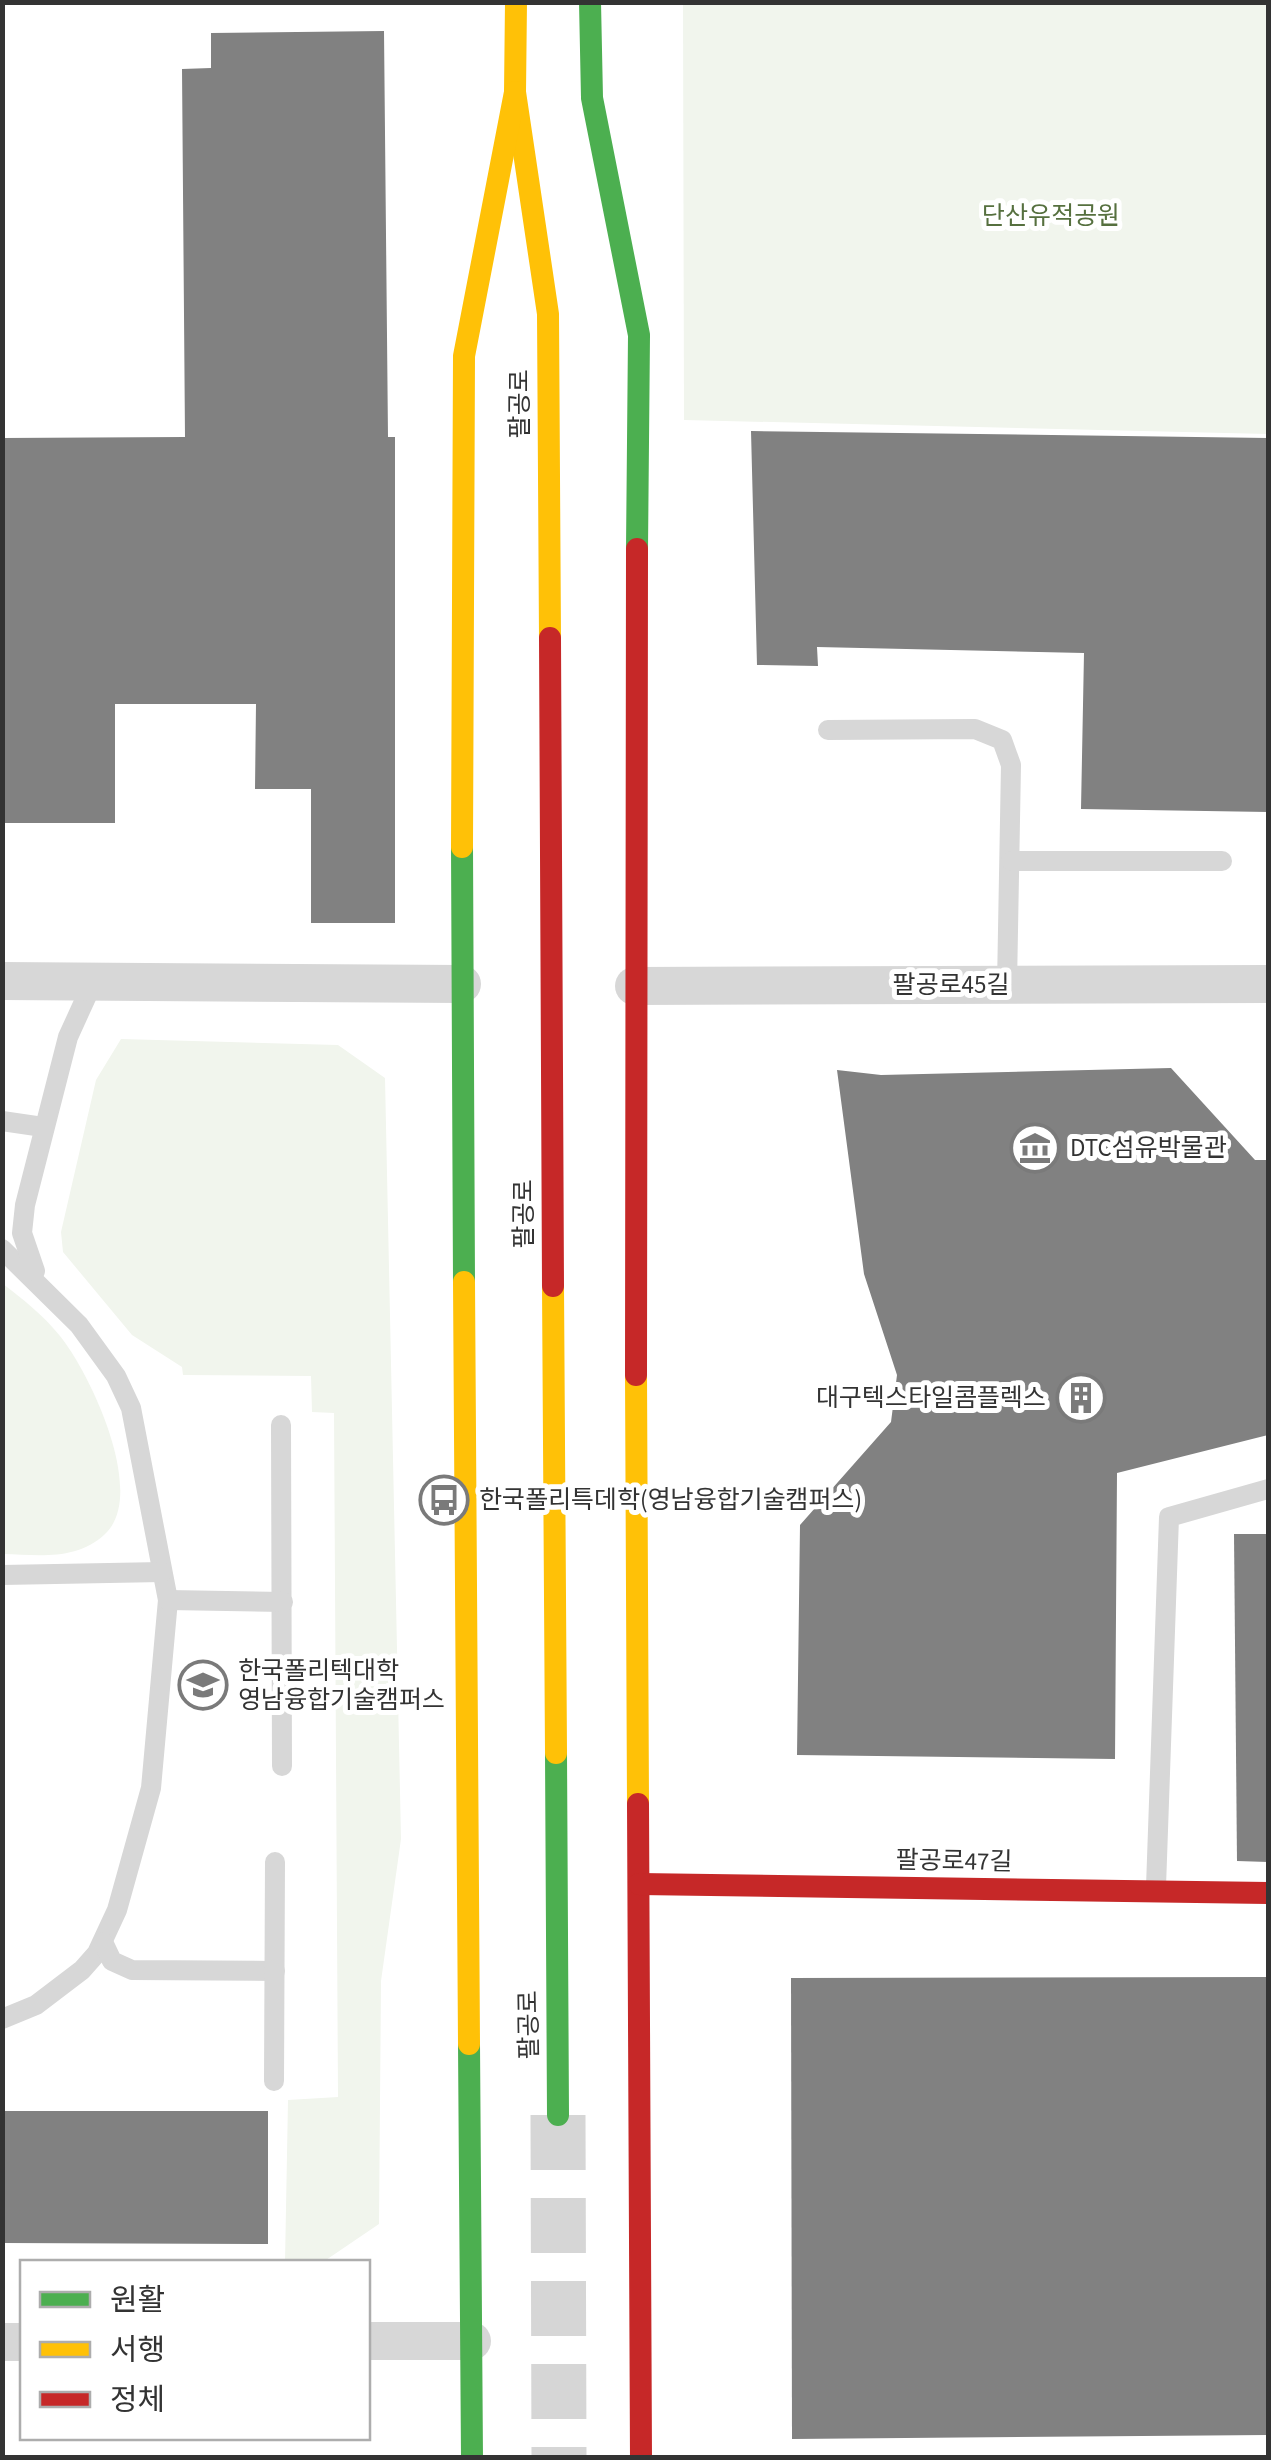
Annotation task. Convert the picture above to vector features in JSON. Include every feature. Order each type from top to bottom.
[{"type":"main road","points":[[516,2],[515,92],[548,314]]},
{"type":"main road","points":[[590,2],[592,98],[639,335],[634,986],[642,2458]]},
{"type":"main road","points":[[472,2458],[462,984],[464,356],[515,92]]},
{"type":"main road","points":[[581,152],[592,98]]},
{"type":"main road","points":[[548,314],[562,242]]},
{"type":"main road","name":"팔공로","points":[[548,314],[558,2115]]},
{"type":"main road","name":"팔공로47길","points":[[639,1884],[1268,1893]]},
{"type":"street","points":[[2,982],[462,984]]},
{"type":"street","name":"팔공로45길","points":[[634,986],[1268,984]]},
{"type":"street","points":[[370,2341],[472,2341]]},
{"type":"lane","points":[[828,730],[975,729],[1002,740],[1011,765],[1007,985]]},
{"type":"lane","points":[[1011,861],[1222,861]]},
{"type":"lane","points":[[39,1282],[25,1247],[22,1224],[68,1036],[94,980]]},
{"type":"lane","points":[[2,1121],[43,1128]]},
{"type":"lane","points":[[2,1249],[79,1325],[116,1376],[131,1408],[148,1481],[168,1600],[159,1723],[145,1819],[125,1889],[103,1942],[65,1986],[2,2019]]},
{"type":"lane","points":[[281,1425],[282,1766]]},
{"type":"lane","points":[[1156,1892],[1170,1517],[1268,1489]]},
{"type":"lane","points":[[2,1574],[162,1572]]},
{"type":"lane","points":[[168,1600],[283,1602]]},
{"type":"lane","points":[[274,2081],[275,1862]]},
{"type":"lane","points":[[103,1942],[112,1961],[132,1970],[275,1970]]},
{"type":"green space","name":"단산유적공원","points":[[683,3],[1268,3],[1268,434],[684,420]]},
{"type":"green space","points":[[121,1039],[338,1045],[385,1078],[401,1839],[381,1981],[379,2224],[326,2260],[285,2260],[288,2100],[338,2097],[334,1413],[312,1412],[311,1376],[183,1375],[182,1367],[132,1335],[63,1252],[61,1232],[96,1080]]},
{"type":"green space","points":[[3,1284],[60,1336],[86,1377],[110,1434],[118,1464],[117,1516],[105,1534],[82,1549],[43,1555],[3,1554]]},
{"type":"building","points":[[384,31],[388,437],[395,437],[395,923],[311,923],[311,789],[255,789],[256,704],[115,704],[115,823],[2,823],[2,438],[185,437],[182,69],[211,68],[211,33]]},
{"type":"building","points":[[751,431],[1268,438],[1268,812],[1081,809],[1084,653],[817,647],[818,666],[757,665]]},
{"type":"building","name":"대구텍스타일콤플렉스","points":[[1171,1068],[1255,1160],[1268,1160],[1268,1435],[1117,1473],[1115,1759],[797,1755],[800,1525],[891,1422],[897,1375],[864,1274],[837,1070],[881,1075]]},
{"type":"building","points":[[1234,1534],[1268,1534],[1268,1862],[1237,1861]]},
{"type":"building","points":[[1268,1977],[1268,2435],[792,2439],[791,1978]]},
{"type":"building","points":[[2,2111],[268,2111],[268,2244],[2,2243]]},
{"type":"tunnel","points":[[558,2115],[559,2458]]},
{"type":"traffic: fast","points":[[590,2],[592,98],[639,335],[637,549]]},
{"type":"traffic: fast","points":[[462,847],[464,1282]]},
{"type":"traffic: fast","points":[[556,1753],[558,2115]]},
{"type":"traffic: fast","points":[[469,2044],[472,2458]]},
{"type":"traffic: slow","points":[[516,2],[515,92],[548,314],[550,638]]},
{"type":"traffic: slow","points":[[462,847],[464,356],[515,92]]},
{"type":"traffic: slow","points":[[464,1282],[469,2044]]},
{"type":"traffic: slow","points":[[553,1286],[556,1753]]},
{"type":"traffic: slow","points":[[636,1375],[638,1804]]},
{"type":"traffic: jam","points":[[636,1375],[637,549]]},
{"type":"traffic: jam","points":[[550,638],[553,1286]]},
{"type":"traffic: jam","points":[[638,1804],[641,2458]]},
{"type":"traffic: jam","points":[[639,1884],[1268,1893]]},
{"type":"place","name":"DTC섬유박물관","points":[[1035,1148]]},
{"type":"place","name":"대구텍스타일콤플렉스","points":[[1081,1398]]},
{"type":"place","name":"한국폴리특데학(영남융합기술캠퍼스)","points":[[444,1500]]},
{"type":"place","name":"한국폴리텍대학 영남융합기술캠퍼스","points":[[203,1685]]}]
